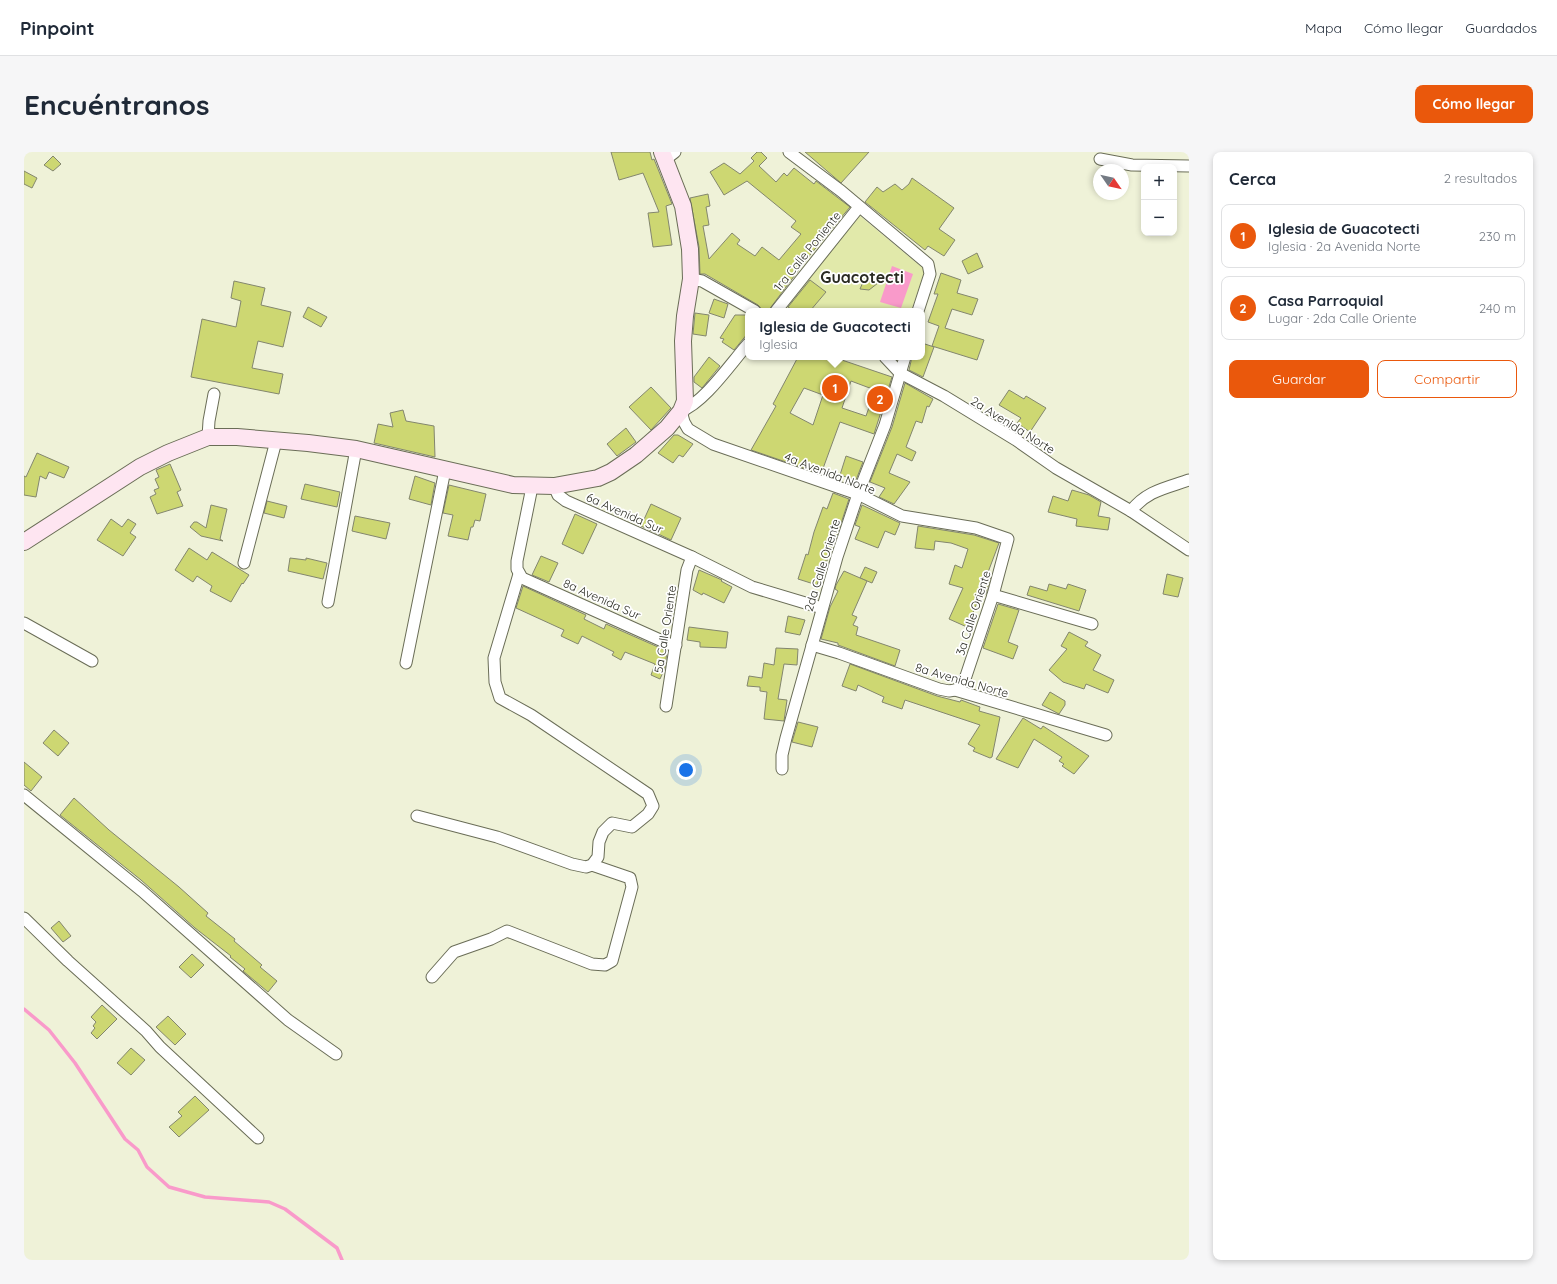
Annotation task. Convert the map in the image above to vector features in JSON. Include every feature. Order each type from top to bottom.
[{"type":"street","points":[[789,152],[928,264],[930,274],[919,308]]},
{"type":"street","points":[[24,542],[140,466],[208,437],[231,437],[356,449],[488,481],[532,487],[554,486],[598,478],[611,472],[649,444],[675,420],[681,412],[685,401],[685,316],[691,279],[690,249],[683,206],[668,154]]},
{"type":"street","points":[[1100,159],[1132,165],[1189,166]]},
{"type":"street","name":"1ra Calle Poniente","points":[[778,308],[859,207]]},
{"type":"street","points":[[691,279],[702,281],[750,308]]},
{"type":"street","points":[[681,412],[699,400],[745,347]]},
{"type":"street","name":"2a Avenida Norte","points":[[888,360],[900,373],[944,396],[1016,440],[1056,468],[1131,511],[1189,550]]},
{"type":"street","name":"2da Calle Oriente","points":[[782,769],[782,755],[786,738],[822,608],[858,494],[885,425],[903,360]]},
{"type":"street","points":[[208,437],[209,421],[214,394]]},
{"type":"street","name":"4a Avenida Norte","points":[[681,412],[688,429],[713,444],[858,494],[902,516],[976,528],[1008,539]]},
{"type":"street","points":[[244,563],[276,441]]},
{"type":"street","points":[[328,602],[356,449]]},
{"type":"street","points":[[406,663],[445,470]]},
{"type":"street","points":[[1131,511],[1141,499],[1148,494],[1189,480]]},
{"type":"street","name":"6a Avenida Sur","points":[[554,486],[558,495],[566,501],[692,557],[752,586],[822,608]]},
{"type":"street","points":[[417,816],[497,837],[572,864],[586,867],[592,865],[598,858],[599,842],[603,832],[612,823],[632,826],[648,814],[653,806],[648,794],[531,715],[500,698],[495,682],[494,658],[519,574],[517,561],[532,487]]},
{"type":"street","name":"3a Calle Oriente","points":[[955,690],[960,688],[966,676],[993,595],[1008,539]]},
{"type":"street","name":"5a Calle Oriente","points":[[666,706],[687,570],[692,557]]},
{"type":"street","name":"8a Avenida Sur","points":[[519,574],[528,582],[669,644],[676,645]]},
{"type":"street","points":[[993,595],[1092,624]]},
{"type":"street","points":[[24,623],[92,661]]},
{"type":"street","name":"8a Avenida Norte","points":[[812,645],[839,653],[939,689],[949,691],[955,690],[1106,735]]},
{"type":"street","points":[[24,795],[142,891],[288,1020],[336,1054]]},
{"type":"street","points":[[432,977],[454,952],[507,931],[592,964],[606,965],[612,960],[632,887],[630,878],[592,865]]},
{"type":"street","points":[[24,918],[258,1138]]},
{"type":"green space","points":[[860,216],[925,270],[912,308],[785,308]]},
{"type":"shaded area","points":[[892,266],[913,274],[901,308],[880,302]]},
{"type":"building","points":[[611,152],[650,152],[652,160],[654,159],[672,204],[666,206],[672,245],[653,247],[648,213],[659,212],[643,173],[619,180]]},
{"type":"building","points":[[757,152],[761,152],[767,158],[759,166],[776,182],[784,173],[787,176],[794,168],[814,184],[816,181],[850,207],[810,255],[770,308],[760,308],[758,305],[705,274],[700,274],[699,247],[690,198],[708,194],[710,206],[706,207],[709,225],[703,226],[709,259],[732,233],[740,240],[737,244],[755,256],[762,247],[779,260],[801,234],[791,227],[796,221],[747,181],[724,195],[710,172],[724,163],[740,174],[754,161],[751,158]]},
{"type":"building","points":[[805,152],[869,152],[841,183]]},
{"type":"building","points":[[53,156],[61,164],[53,171],[44,165]]},
{"type":"building","points":[[24,171],[37,178],[32,188],[24,184]]},
{"type":"building","points":[[912,178],[954,208],[939,229],[955,240],[944,256],[928,246],[925,250],[865,202],[877,187],[883,192],[895,184],[902,190],[909,184]]},
{"type":"building","points":[[977,253],[983,267],[968,274],[962,261]]},
{"type":"building","points":[[941,273],[961,280],[957,293],[978,299],[972,315],[952,309],[945,328],[984,340],[977,360],[932,346],[939,326],[928,322],[938,294],[934,294]]},
{"type":"building","points":[[810,280],[826,292],[813,308],[788,307]]},
{"type":"building","points":[[234,281],[265,288],[261,305],[291,312],[283,347],[258,341],[252,368],[283,374],[279,394],[191,377],[202,319],[236,327],[241,301],[231,298]]},
{"type":"building","points":[[863,282],[878,283],[869,290],[860,289]]},
{"type":"building","points":[[714,299],[728,304],[724,318],[709,313]]},
{"type":"building","points":[[308,307],[327,317],[321,327],[303,317]]},
{"type":"building","points":[[695,313],[709,315],[706,336],[693,334]]},
{"type":"building","points":[[735,315],[745,315],[745,337],[734,350],[722,342],[724,339],[720,338]]},
{"type":"building","points":[[925,344],[934,347],[923,377],[909,370],[911,360],[925,360]]},
{"type":"building","points":[[709,357],[720,366],[702,388],[694,382],[694,377]]},
{"type":"building","points":[[796,360],[842,360],[892,377],[874,434],[840,422],[821,474],[751,450],[776,406],[773,404]],"holes":[[[851,381],[875,390],[866,416],[842,408]],[[804,388],[823,395],[813,425],[790,413]]]},
{"type":"building","points":[[905,383],[933,399],[929,407],[927,406],[922,423],[916,421],[906,447],[916,452],[912,461],[897,454],[889,473],[910,482],[894,504],[879,497],[885,488],[870,482],[892,427]]},
{"type":"building","points":[[651,387],[671,408],[651,430],[629,407]]},
{"type":"building","points":[[1009,390],[1024,399],[1026,396],[1046,408],[1030,432],[1017,423],[1021,418],[999,405]]},
{"type":"building","points":[[403,410],[406,421],[434,426],[435,457],[374,443],[378,424],[393,427],[390,413]]},
{"type":"building","points":[[626,428],[636,442],[617,456],[607,444]]},
{"type":"building","points":[[674,435],[678,435],[693,444],[683,457],[679,455],[673,463],[658,453]]},
{"type":"building","points":[[37,453],[69,467],[64,478],[49,472],[46,479],[40,476],[36,497],[24,495],[24,476],[26,477]]},
{"type":"building","points":[[846,456],[863,462],[856,480],[840,475]]},
{"type":"building","points":[[170,464],[181,490],[177,492],[183,506],[157,514],[150,497],[156,494],[154,490],[159,488],[155,479],[159,477],[156,470]]},
{"type":"building","points":[[415,476],[435,483],[431,505],[409,499]]},
{"type":"building","points":[[305,484],[340,492],[337,507],[301,499]]},
{"type":"building","points":[[449,485],[486,494],[480,521],[475,520],[473,527],[471,527],[468,540],[448,536],[453,515],[443,513]]},
{"type":"building","points":[[1072,490],[1089,495],[1101,502],[1098,516],[1110,518],[1108,530],[1076,526],[1077,519],[1048,512],[1053,496],[1068,501]]},
{"type":"building","points":[[833,493],[849,499],[836,539],[834,539],[817,585],[798,579],[806,554],[808,555],[823,507],[827,509]]},
{"type":"building","points":[[267,501],[287,506],[284,518],[264,513]]},
{"type":"building","points":[[651,504],[681,518],[671,540],[641,526]]},
{"type":"building","points":[[211,505],[227,509],[220,539],[223,541],[201,536],[190,527],[194,522],[197,522],[206,528]]},
{"type":"building","points":[[862,505],[900,523],[895,535],[885,531],[878,548],[855,539],[860,527],[855,525]]},
{"type":"building","points":[[575,514],[597,524],[583,554],[562,544]]},
{"type":"building","points":[[355,516],[390,523],[386,539],[352,531]]},
{"type":"building","points":[[111,519],[122,527],[128,519],[136,524],[130,533],[136,537],[123,556],[97,540]]},
{"type":"building","points":[[918,526],[974,535],[999,543],[987,575],[991,576],[986,594],[981,593],[967,627],[949,619],[963,588],[949,584],[955,565],[962,568],[968,549],[951,543],[935,541],[934,550],[915,548]]},
{"type":"building","points":[[189,548],[207,560],[212,552],[249,575],[243,584],[242,583],[231,602],[210,591],[212,586],[197,576],[193,582],[175,570]]},
{"type":"building","points":[[541,556],[558,563],[549,582],[532,575]]},
{"type":"building","points":[[290,558],[306,560],[306,558],[327,563],[323,579],[288,571]]},
{"type":"building","points":[[865,567],[877,572],[872,583],[860,578]]},
{"type":"building","points":[[699,570],[722,580],[721,581],[732,587],[724,603],[693,590]]},
{"type":"building","points":[[844,571],[867,581],[852,615],[857,617],[853,625],[858,627],[856,635],[900,650],[895,666],[838,645],[838,643],[821,639],[830,607],[838,591],[835,589],[836,585]]},
{"type":"building","points":[[1167,574],[1183,578],[1178,597],[1163,594]]},
{"type":"building","points":[[1049,584],[1066,589],[1068,584],[1086,590],[1079,611],[1027,595],[1030,586],[1047,591]]},
{"type":"building","points":[[523,586],[586,615],[584,619],[604,629],[606,624],[667,651],[665,668],[660,679],[651,675],[655,664],[625,652],[621,660],[612,655],[614,652],[582,636],[578,644],[561,636],[564,630],[516,608]]},
{"type":"building","points":[[998,604],[1019,610],[1008,642],[1018,646],[1013,659],[983,648]]},
{"type":"building","points":[[788,616],[805,620],[800,635],[785,632]]},
{"type":"building","points":[[689,627],[728,632],[726,648],[700,647],[700,642],[687,640]]},
{"type":"building","points":[[1069,632],[1088,642],[1085,646],[1101,655],[1093,670],[1114,680],[1108,693],[1086,684],[1084,689],[1063,682],[1049,670],[1067,649],[1061,646]]},
{"type":"building","points":[[776,648],[798,649],[797,665],[784,664],[778,699],[787,700],[784,721],[764,719],[767,692],[760,691],[760,687],[747,686],[749,676],[762,678],[764,663],[774,665]]},
{"type":"building","points":[[850,664],[937,696],[960,702],[961,700],[980,707],[979,711],[1000,717],[992,757],[990,758],[973,751],[975,748],[968,744],[980,725],[905,700],[902,709],[882,702],[884,697],[858,685],[856,691],[842,686]]},
{"type":"building","points":[[1050,692],[1065,701],[1065,705],[1059,714],[1042,705]]},
{"type":"building","points":[[1023,718],[1041,729],[1043,726],[1089,756],[1074,774],[1062,766],[1064,764],[1059,761],[1062,757],[1034,739],[1018,768],[996,759]]},
{"type":"building","points":[[798,722],[818,727],[812,747],[792,742]]},
{"type":"building","points":[[54,730],[69,743],[58,756],[43,743]]},
{"type":"building","points":[[24,762],[42,777],[31,791],[24,785]]},
{"type":"building","points":[[74,798],[109,830],[179,887],[208,913],[206,916],[235,939],[234,941],[262,965],[260,967],[277,981],[268,992],[243,971],[245,969],[230,957],[231,956],[195,928],[141,880],[60,815]]},
{"type":"building","points":[[59,921],[71,936],[63,942],[51,928]]},
{"type":"building","points":[[192,954],[204,965],[191,978],[179,967]]},
{"type":"building","points":[[102,1005],[117,1019],[97,1039],[91,1033],[95,1028],[93,1026],[96,1022],[91,1017]]},
{"type":"building","points":[[168,1016],[186,1034],[175,1045],[156,1027]]},
{"type":"building","points":[[131,1048],[145,1060],[131,1075],[117,1063]]},
{"type":"building","points":[[195,1096],[209,1110],[179,1137],[169,1127],[182,1116],[178,1112]]},
{"type":"waterway","points":[[24,1009],[49,1030],[75,1063],[125,1139],[138,1150],[147,1167],[169,1187],[205,1197],[269,1202],[285,1209],[337,1248],[342,1260]]},
{"type":"place","name":"Iglesia de Guacotecti","points":[[835,388]]},
{"type":"place","name":"Casa Parroquial","points":[[880,399]]},
{"type":"district","name":"Guacotecti","points":[[862,277]]}]
